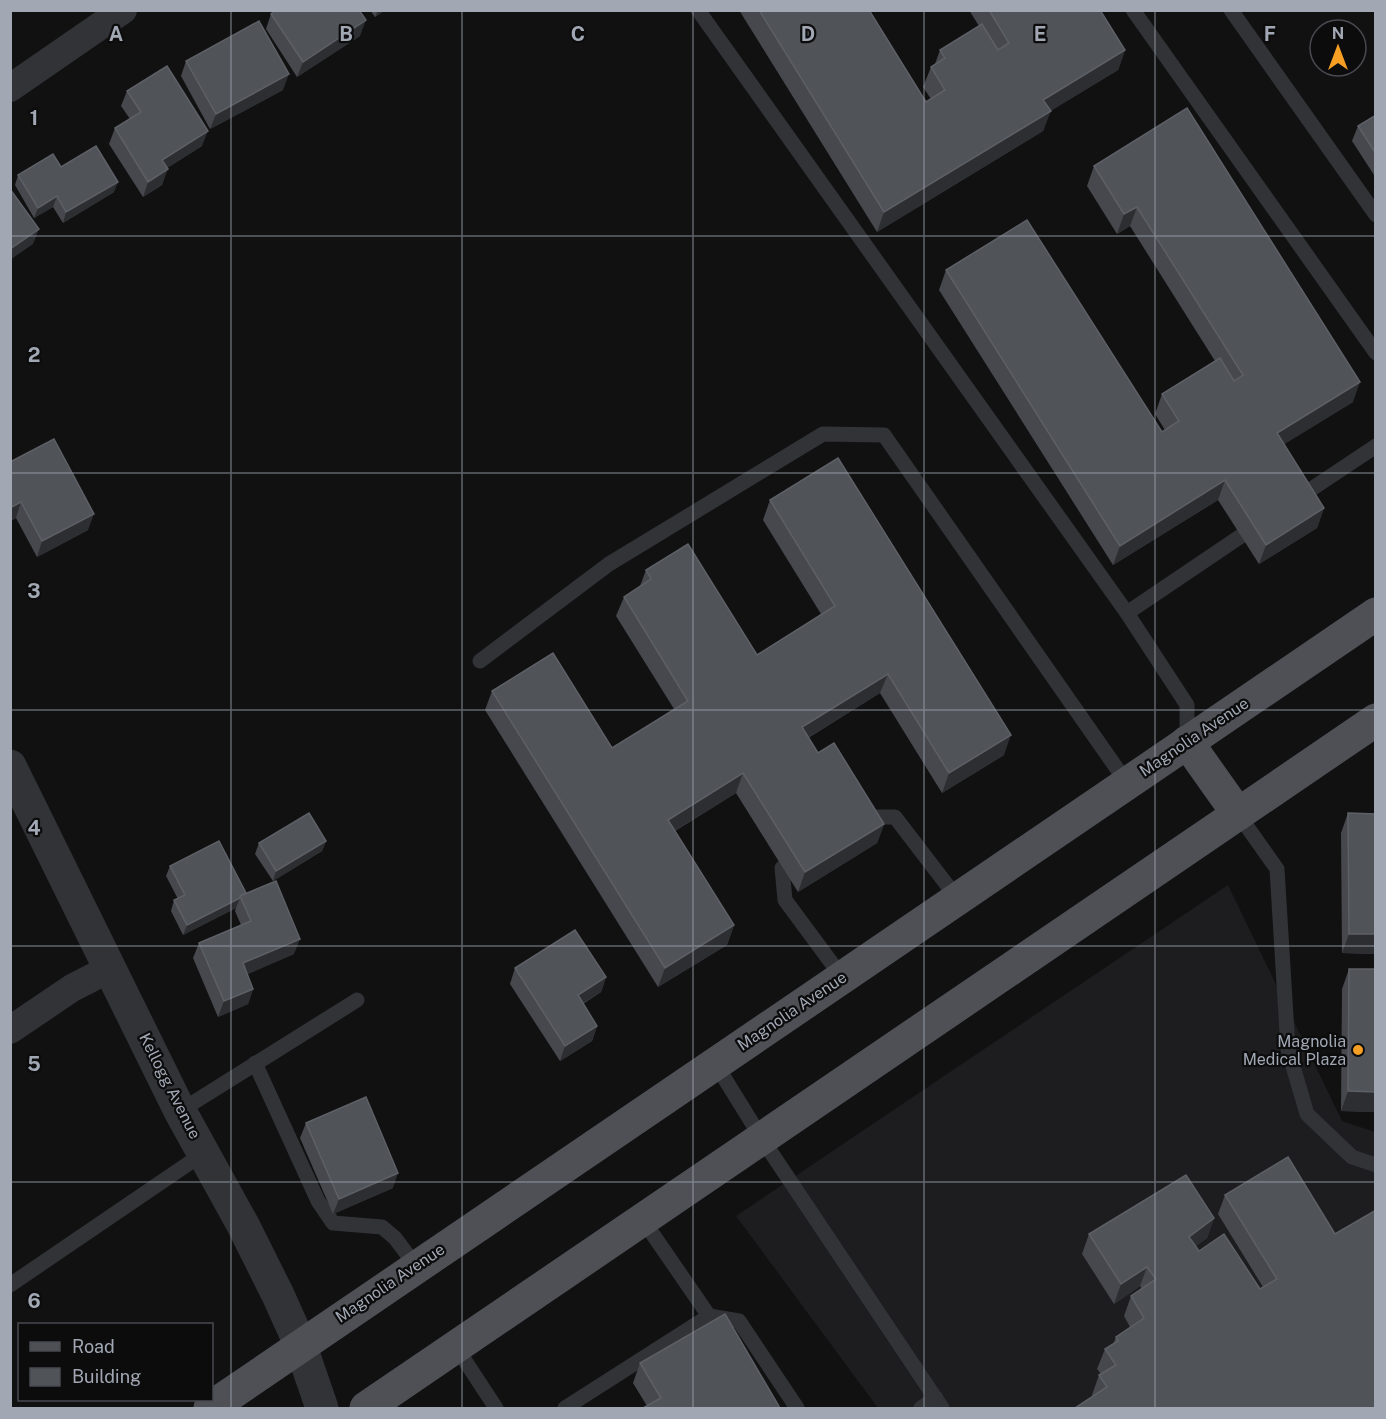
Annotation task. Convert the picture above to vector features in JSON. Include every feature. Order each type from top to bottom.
[{"type":"main road","name":"Magnolia Avenue","points":[[210,1408],[300,1344],[1376,614]]},
{"type":"main road","points":[[366,1408],[1376,720]]},
{"type":"main road","points":[[1187,742],[1238,814]]},
{"type":"street","points":[[10,88],[123,10]]},
{"type":"street","name":"Kellogg Avenue","points":[[10,766],[180,1111],[248,1235],[300,1344],[322,1408]]},
{"type":"street","points":[[10,1030],[72,988],[111,968]]},
{"type":"lane","points":[[698,10],[1127,613],[1187,705],[1187,742]]},
{"type":"lane","points":[[1133,10],[1376,353]]},
{"type":"lane","points":[[1231,10],[1376,215]]},
{"type":"lane","points":[[480,660],[609,564],[823,434],[884,435],[1126,783]]},
{"type":"lane","points":[[1298,498],[1376,446]]},
{"type":"lane","points":[[1127,613],[1240,536]]},
{"type":"lane","points":[[1238,814],[1276,869],[1288,1050],[1306,1114],[1352,1157],[1376,1165]]},
{"type":"lane","points":[[860,817],[895,817],[957,898]]},
{"type":"lane","points":[[782,868],[785,900],[842,976]]},
{"type":"lane","points":[[180,1111],[357,1000]]},
{"type":"lane","points":[[255,1063],[318,1201],[333,1223],[382,1227],[395,1238],[416,1266]]},
{"type":"lane","points":[[716,1063],[762,1139],[939,1403],[921,1408]]},
{"type":"lane","points":[[10,1285],[204,1153]]},
{"type":"lane","points":[[643,1220],[709,1316]]},
{"type":"lane","points":[[565,1408],[709,1316],[739,1321],[797,1408]]},
{"type":"lane","points":[[456,1347],[496,1408]]},
{"type":"shaded area","points":[[1228,885],[1342,1121],[1375,1132],[1375,1408],[878,1408],[736,1216]]},
{"type":"building","points":[[276,10],[359,10],[366,20],[303,62],[271,14]]},
{"type":"building","points":[[759,10],[869,10],[926,102],[945,90],[931,67],[945,58],[940,50],[982,24],[998,50],[1009,43],[989,10],[1100,10],[1125,50],[1043,100],[1051,111],[884,212]]},
{"type":"building","points":[[259,21],[289,74],[216,114],[186,61]]},
{"type":"building","points":[[167,66],[208,131],[162,160],[168,169],[148,182],[115,128],[141,112],[127,91]]},
{"type":"building","points":[[1187,108],[1360,382],[1277,433],[1324,508],[1266,545],[1225,480],[1120,546],[946,270],[1027,220],[1162,432],[1179,421],[1162,394],[1220,358],[1234,381],[1243,375],[1137,207],[1124,214],[1094,166]]},
{"type":"building","points":[[1376,115],[1376,154],[1358,126]]},
{"type":"building","points":[[96,146],[118,182],[66,212],[57,196],[38,208],[18,175],[53,154],[61,167]]},
{"type":"building","points":[[10,189],[39,229],[10,249]]},
{"type":"building","points":[[54,439],[94,514],[42,541],[21,502],[10,508],[10,462]]},
{"type":"building","points":[[838,458],[1011,735],[949,773],[888,674],[802,727],[818,753],[834,743],[884,824],[805,872],[743,773],[668,820],[734,925],[665,968],[492,691],[553,653],[612,748],[688,701],[624,597],[651,579],[646,570],[688,544],[757,655],[835,606],[770,500]]},
{"type":"building","points":[[309,813],[326,841],[276,871],[259,843]]},
{"type":"building","points":[[1348,813],[1376,814],[1376,934],[1349,934]]},
{"type":"building","points":[[219,841],[246,893],[187,925],[174,900],[185,895],[170,866]]},
{"type":"building","points":[[276,881],[300,939],[243,963],[253,989],[224,1001],[199,943],[251,921],[240,896]]},
{"type":"building","points":[[575,930],[606,977],[578,995],[597,1026],[565,1046],[515,968]]},
{"type":"building","name":"Magnolia Medical Plaza","points":[[1349,969],[1376,969],[1376,1092],[1348,1091]]},
{"type":"building","points":[[366,1097],[398,1173],[339,1199],[306,1123]]},
{"type":"building","points":[[1288,1157],[1335,1234],[1376,1210],[1376,1408],[1075,1408],[1107,1387],[1099,1375],[1116,1365],[1105,1349],[1118,1341],[1116,1337],[1144,1318],[1131,1296],[1156,1279],[1147,1267],[1121,1284],[1089,1234],[1186,1175],[1214,1218],[1189,1237],[1199,1251],[1224,1234],[1260,1289],[1277,1279],[1225,1195]]},
{"type":"building","points":[[725,1314],[780,1408],[643,1408],[661,1398],[640,1363]]},
{"type":"place","name":"Magnolia Medical Plaza","points":[[1358,1050]]}]
